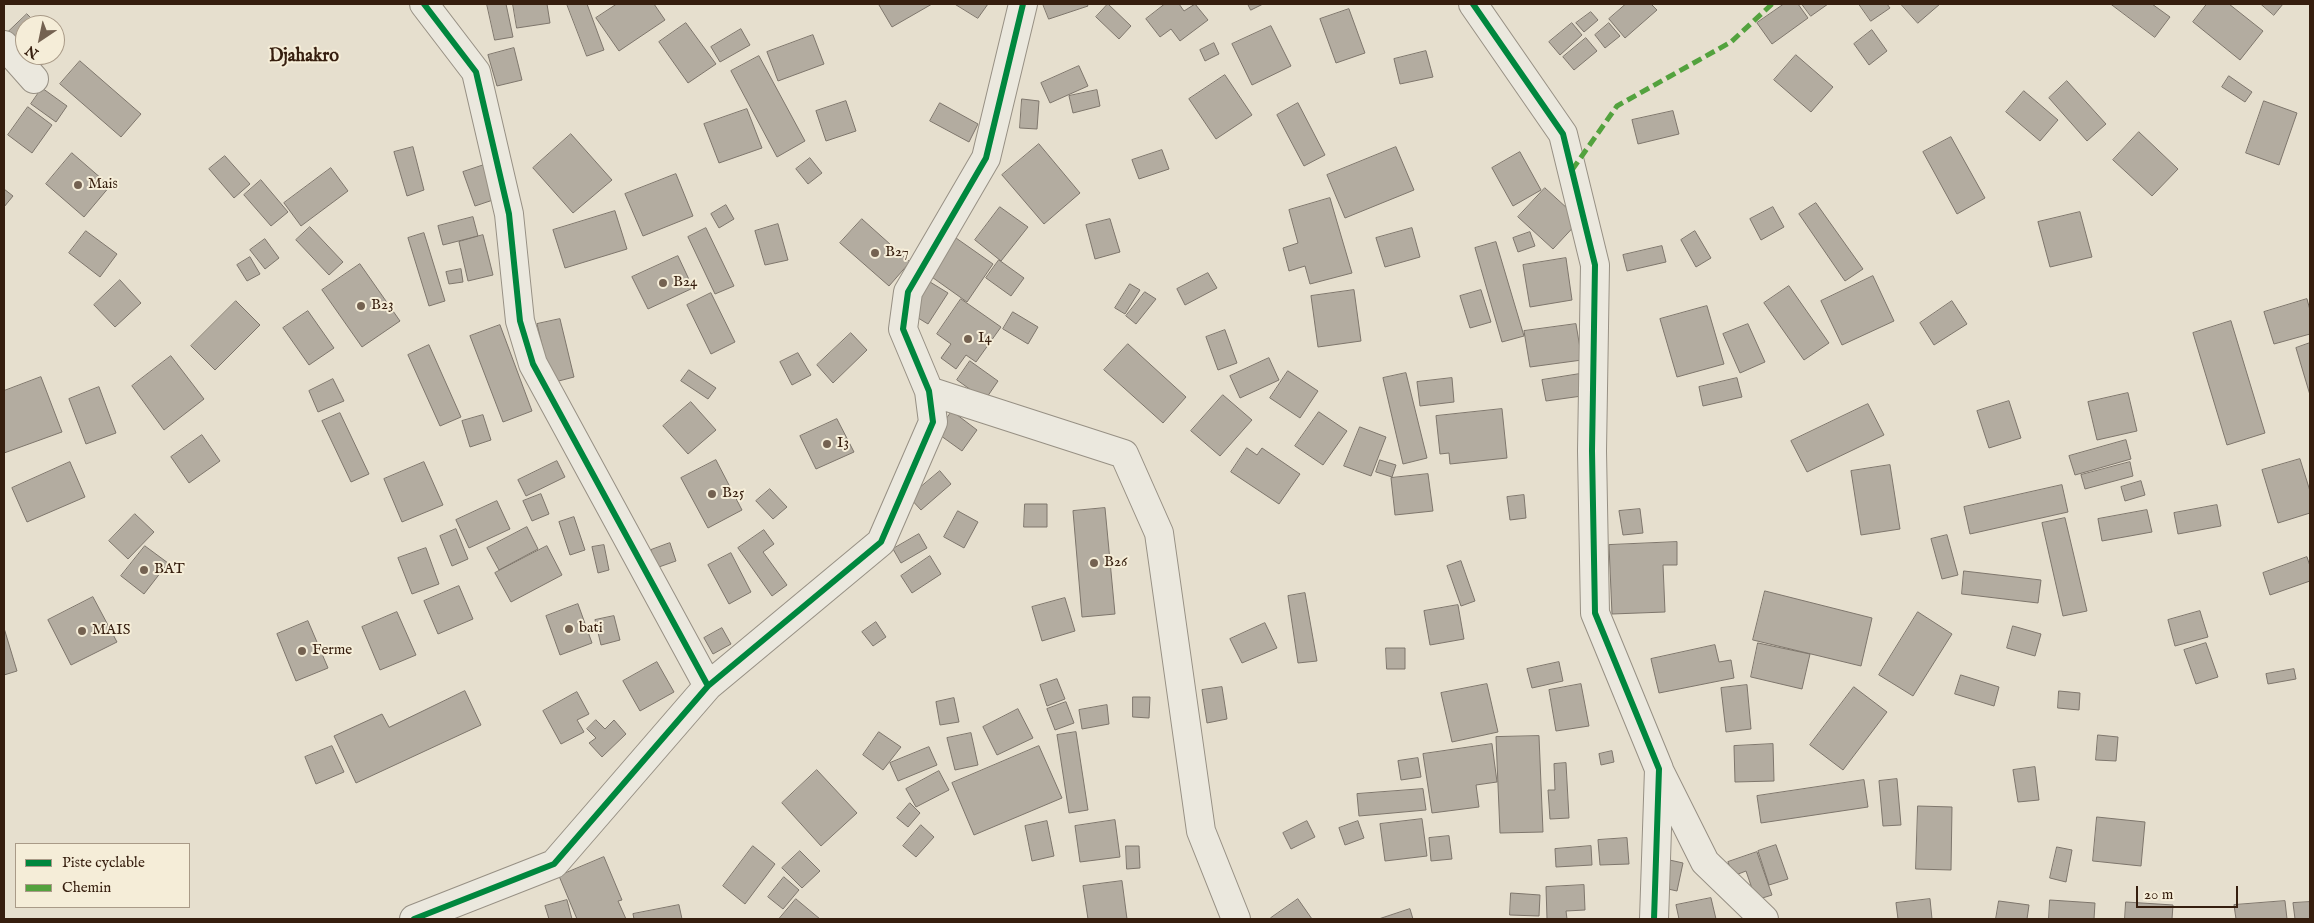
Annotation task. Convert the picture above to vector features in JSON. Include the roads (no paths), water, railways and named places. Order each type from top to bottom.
[{"type":"street","points":[[424,4],[476,72],[509,214],[520,321],[533,364],[708,686]]},
{"type":"street","points":[[414,919],[554,864],[708,686],[881,542],[933,422],[929,391],[903,329],[908,292],[986,158],[1023,4]]},
{"type":"street","points":[[1473,4],[1563,134],[1595,265],[1592,451],[1595,613],[1658,769],[1705,862],[1764,919]]},
{"type":"street","points":[[4,45],[34,79]]},
{"type":"street","points":[[929,391],[1124,454],[1159,533],[1201,831],[1236,919]]},
{"type":"street","points":[[1654,919],[1658,769]]},
{"type":"place","name":"Mais","points":[[78,185]]},
{"type":"place","name":"B27","points":[[875,253]]},
{"type":"place","name":"B24","points":[[663,283]]},
{"type":"place","name":"B23","points":[[361,306]]},
{"type":"place","name":"I4","points":[[968,339]]},
{"type":"place","name":"I3","points":[[827,444]]},
{"type":"place","name":"B25","points":[[712,494]]},
{"type":"place","name":"B26","points":[[1094,563]]},
{"type":"place","name":"BAT","points":[[144,570]]},
{"type":"place","name":"bati","points":[[569,629]]},
{"type":"place","name":"MAIS","points":[[82,631]]},
{"type":"place","name":"Ferme","points":[[302,651]]},
{"type":"district","name":"Djahakro","points":[[304,57]]}]
